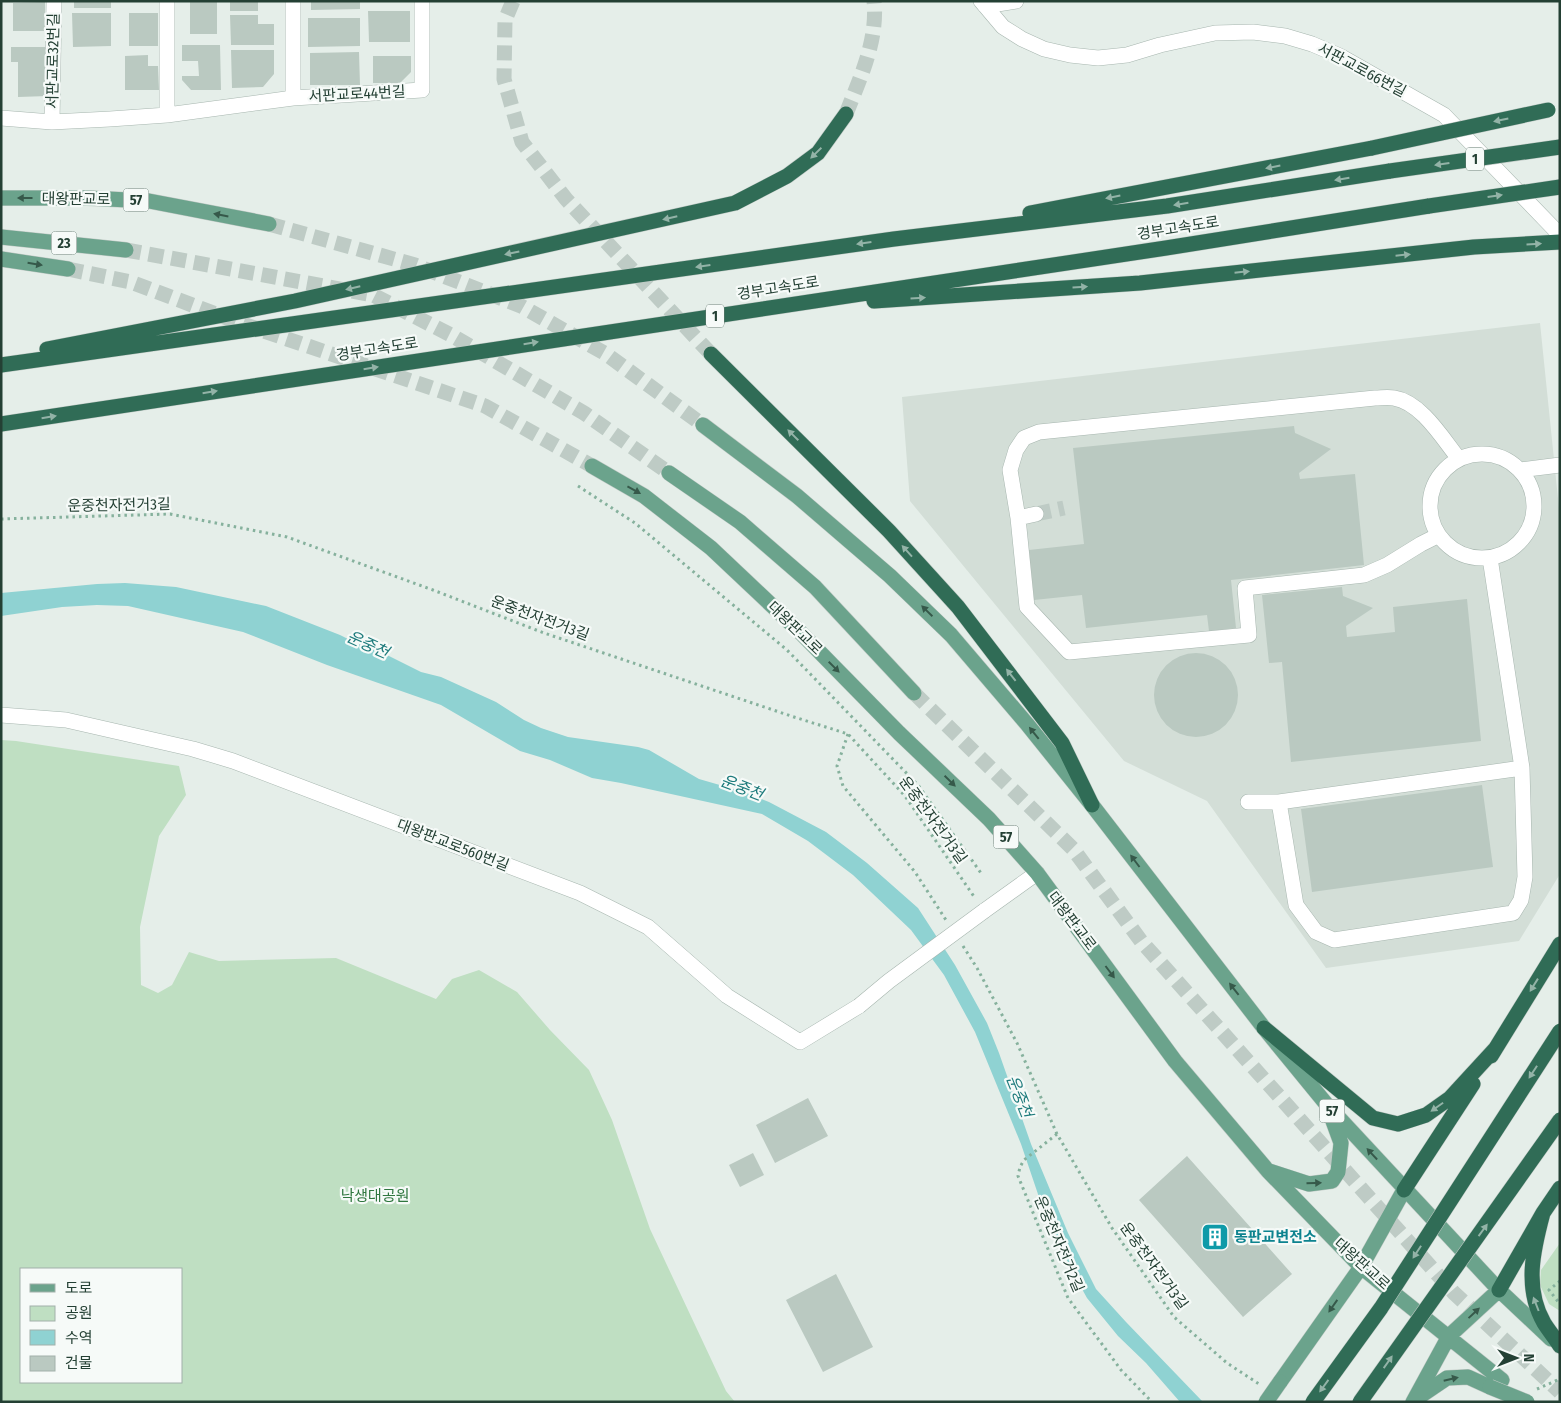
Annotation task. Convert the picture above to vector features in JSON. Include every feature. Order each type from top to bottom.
[{"type":"highway","points":[[894,239],[1372,148],[1554,109]]},
{"type":"highway","points":[[1,358],[294,301],[735,203],[787,176],[818,153],[846,114]]},
{"type":"highway","name":"경부고속도로","points":[[1,365],[894,239],[1167,206],[1390,171],[1560,147]]},
{"type":"highway","name":"경부고속도로","points":[[1,424],[1560,187]]},
{"type":"highway","points":[[764,308],[1140,283],[1474,247],[1560,242]]},
{"type":"highway","points":[[711,354],[889,531],[958,607],[1062,742],[1092,805]]},
{"type":"highway","points":[[1404,1190],[1496,1048],[1560,944]]},
{"type":"highway","points":[[1264,1028],[1373,1118],[1398,1124],[1426,1115],[1450,1098],[1496,1048]]},
{"type":"highway","points":[[1313,1402],[1381,1308],[1560,1031]]},
{"type":"highway","points":[[1360,1402],[1560,1120]]},
{"type":"highway","points":[[1499,1290],[1543,1213],[1560,1188]]},
{"type":"highway","points":[[1543,1213],[1533,1251],[1531,1271],[1533,1294],[1543,1322],[1560,1347]]},
{"type":"main road","name":"대왕판교로","points":[[1,198],[87,198],[149,201],[269,224]]},
{"type":"main road","name":"23","points":[[1,236],[126,250]]},
{"type":"main road","points":[[1,259],[68,269]]},
{"type":"main road","name":"57","points":[[704,425],[804,502],[890,576],[951,634],[1092,805],[1264,1028],[1327,1105],[1499,1290]]},
{"type":"main road","name":"대왕판교로","points":[[592,466],[644,496],[711,548],[801,633],[899,733],[990,819],[1037,873],[1175,1061],[1268,1171],[1361,1267],[1449,1336],[1496,1384]]},
{"type":"main road","points":[[669,473],[740,522],[815,587],[914,693]]},
{"type":"main road","points":[[1268,1171],[1309,1184],[1332,1181],[1338,1172],[1341,1143],[1327,1105]]},
{"type":"main road","points":[[1265,1394],[1280,1382],[1361,1267],[1404,1190]]},
{"type":"main road","points":[[1414,1401],[1449,1336],[1499,1290],[1560,1347]]},
{"type":"main road","points":[[1414,1401],[1447,1378],[1468,1377],[1496,1384],[1528,1402]]},
{"type":"street","name":"서판교로32번길","points":[[52,122],[54,1]]},
{"type":"street","points":[[167,1],[167,115]]},
{"type":"street","name":"서판교로44번길","points":[[293,1],[293,98]]},
{"type":"street","name":"서판교로44번길","points":[[110,119],[167,115],[293,98],[422,90],[422,1]]},
{"type":"street","points":[[983,4],[1016,1]]},
{"type":"street","name":"서판교로66번길","points":[[983,4],[1003,27],[1022,40],[1044,49],[1070,55],[1098,58],[1127,55],[1160,45],[1215,33],[1253,32],[1285,36],[1312,44],[1340,56],[1444,115],[1560,236]]},
{"type":"street","name":"서판교로32번길","points":[[1,118],[52,122],[110,119]]},
{"type":"street","points":[[1439,535],[1387,565],[1364,575],[1245,588],[1249,635],[1069,652],[1027,607],[1018,518],[1010,470],[1016,450],[1024,438],[1039,432],[1375,398],[1395,398],[1409,403],[1422,413],[1459,459]]},
{"type":"street","points":[[1475,454],[1491,455],[1506,460],[1520,470],[1530,485],[1534,503],[1532,521],[1524,537],[1512,550],[1495,557],[1477,559],[1460,554],[1445,544],[1434,529],[1430,513],[1430,497],[1436,481],[1446,468],[1459,459],[1475,454]]},
{"type":"street","points":[[1520,470],[1560,465]]},
{"type":"street","points":[[1018,518],[1036,514]]},
{"type":"street","points":[[1279,802],[1296,904],[1316,932],[1334,940],[1514,913],[1522,900],[1525,877],[1522,768],[1490,558]]},
{"type":"street","name":"대왕판교로560번길","points":[[1,715],[66,720],[193,749],[233,761],[580,893],[648,927],[727,996],[800,1042],[859,1006],[889,981],[984,911]]},
{"type":"street","points":[[1248,802],[1279,802],[1522,768]]},
{"type":"street","points":[[984,911],[1037,873]]},
{"type":"path","points":[[578,486],[635,523],[787,650],[918,785],[981,873]]},
{"type":"path","name":"운중천자전거3길","points":[[1,519],[170,514],[287,537],[544,633],[848,734],[905,796],[984,911]]},
{"type":"path","name":"운중천자전거3길","points":[[1024,1160],[1058,1134],[1112,1228],[1174,1317],[1265,1394]]},
{"type":"path","name":"운중천자전거2길","points":[[1024,1160],[1018,1176],[1068,1298],[1121,1370],[1152,1402]]},
{"type":"path","points":[[1560,1281],[1549,1290],[1560,1304]]},
{"type":"shaded area","points":[[1540,323],[1560,518],[1560,874],[1519,941],[1326,968],[1207,801],[1124,761],[910,501],[902,397]]},
{"type":"green space","name":"낙생대공원","points":[[1,740],[179,766],[186,795],[159,836],[140,927],[141,985],[158,993],[172,985],[189,952],[219,961],[336,958],[436,999],[452,979],[479,970],[517,992],[550,1030],[589,1070],[612,1120],[650,1229],[726,1391],[735,1402],[1,1402]]},
{"type":"green space","points":[[1560,1243],[1560,1311],[1549,1304],[1540,1285],[1541,1270]]},
{"type":"water","points":[[125,583],[176,587],[266,606],[381,652],[421,672],[441,677],[496,702],[524,720],[541,728],[568,737],[649,750],[699,779],[744,792],[769,802],[826,832],[867,863],[918,908],[955,965],[987,1023],[1031,1144],[1068,1233],[1096,1289],[1203,1402],[1180,1402],[1146,1363],[1118,1336],[1087,1298],[1071,1269],[1041,1203],[1021,1144],[975,1032],[944,975],[911,930],[853,875],[808,841],[762,814],[592,778],[550,760],[520,751],[441,705],[327,665],[243,632],[128,606],[62,607],[1,616],[1,593]]},
{"type":"building","points":[[74,1],[111,1],[111,8],[74,8]]},
{"type":"building","points":[[190,1],[217,1],[217,34],[190,34]]},
{"type":"building","points":[[230,1],[258,1],[258,11],[230,11]]},
{"type":"building","points":[[311,1],[360,1],[360,9],[311,10]]},
{"type":"building","points":[[45,2],[45,31],[13,31],[13,3]]},
{"type":"building","points":[[368,11],[410,11],[410,42],[369,42]]},
{"type":"building","points":[[72,13],[111,13],[111,46],[73,47]]},
{"type":"building","points":[[129,13],[158,13],[158,46],[129,46]]},
{"type":"building","points":[[230,15],[258,15],[258,24],[274,24],[274,45],[231,45]]},
{"type":"building","points":[[308,18],[360,18],[360,46],[308,47]]},
{"type":"building","points":[[182,45],[220,45],[221,90],[191,90],[182,80],[182,76],[199,76],[198,61],[182,61]]},
{"type":"building","points":[[11,47],[47,47],[48,96],[18,97],[18,62],[11,62]]},
{"type":"building","points":[[231,50],[274,50],[274,74],[263,87],[232,88]]},
{"type":"building","points":[[359,52],[360,85],[310,85],[310,53]]},
{"type":"building","points":[[148,55],[148,66],[158,66],[159,90],[125,90],[125,56]]},
{"type":"building","points":[[373,56],[411,56],[411,72],[400,83],[373,83]]},
{"type":"building","points":[[1294,426],[1295,433],[1331,449],[1299,473],[1300,479],[1355,474],[1364,565],[1231,580],[1236,628],[1209,631],[1207,615],[1086,628],[1082,595],[1034,600],[1029,550],[1084,544],[1073,448]]},
{"type":"building","points":[[1342,587],[1343,596],[1373,608],[1346,626],[1347,637],[1395,632],[1393,607],[1467,599],[1481,741],[1291,762],[1282,662],[1269,663],[1262,595]]},
{"type":"building","points":[[1196,653],[1212,656],[1226,665],[1235,679],[1238,695],[1235,711],[1226,725],[1212,734],[1196,737],[1180,734],[1166,725],[1157,711],[1154,695],[1157,679],[1166,665],[1180,656]]},
{"type":"building","points":[[1482,785],[1493,867],[1312,892],[1301,809]]},
{"type":"building","points":[[808,1098],[828,1136],[775,1163],[756,1125]]},
{"type":"building","points":[[753,1153],[764,1175],[740,1187],[729,1165]]},
{"type":"building","name":"동판교변전소","points":[[1187,1156],[1292,1274],[1243,1317],[1139,1200]]},
{"type":"building","points":[[836,1274],[873,1347],[823,1372],[786,1300]]},
{"type":"tunnel","points":[[513,1],[505,20],[504,79],[522,142],[566,199],[711,354]]},
{"type":"tunnel","points":[[846,114],[871,45],[875,16],[874,1]]},
{"type":"tunnel","points":[[269,224],[415,265],[521,306],[606,354],[703,425]]},
{"type":"tunnel","points":[[126,250],[373,295],[451,335],[584,413],[669,473]]},
{"type":"tunnel","points":[[68,269],[131,282],[240,323],[485,406],[592,466]]},
{"type":"tunnel","points":[[1036,514],[1064,508]]},
{"type":"tunnel","points":[[914,693],[1073,849],[1141,941],[1454,1293],[1560,1392]]},
{"type":"place","name":"동판교변전소","points":[[1215,1237]]},
{"type":"water label","name":"운중천","points":[[368,644]]},
{"type":"water label","name":"운중천","points":[[742,787]]},
{"type":"water label","name":"운중천","points":[[1020,1096]]}]
